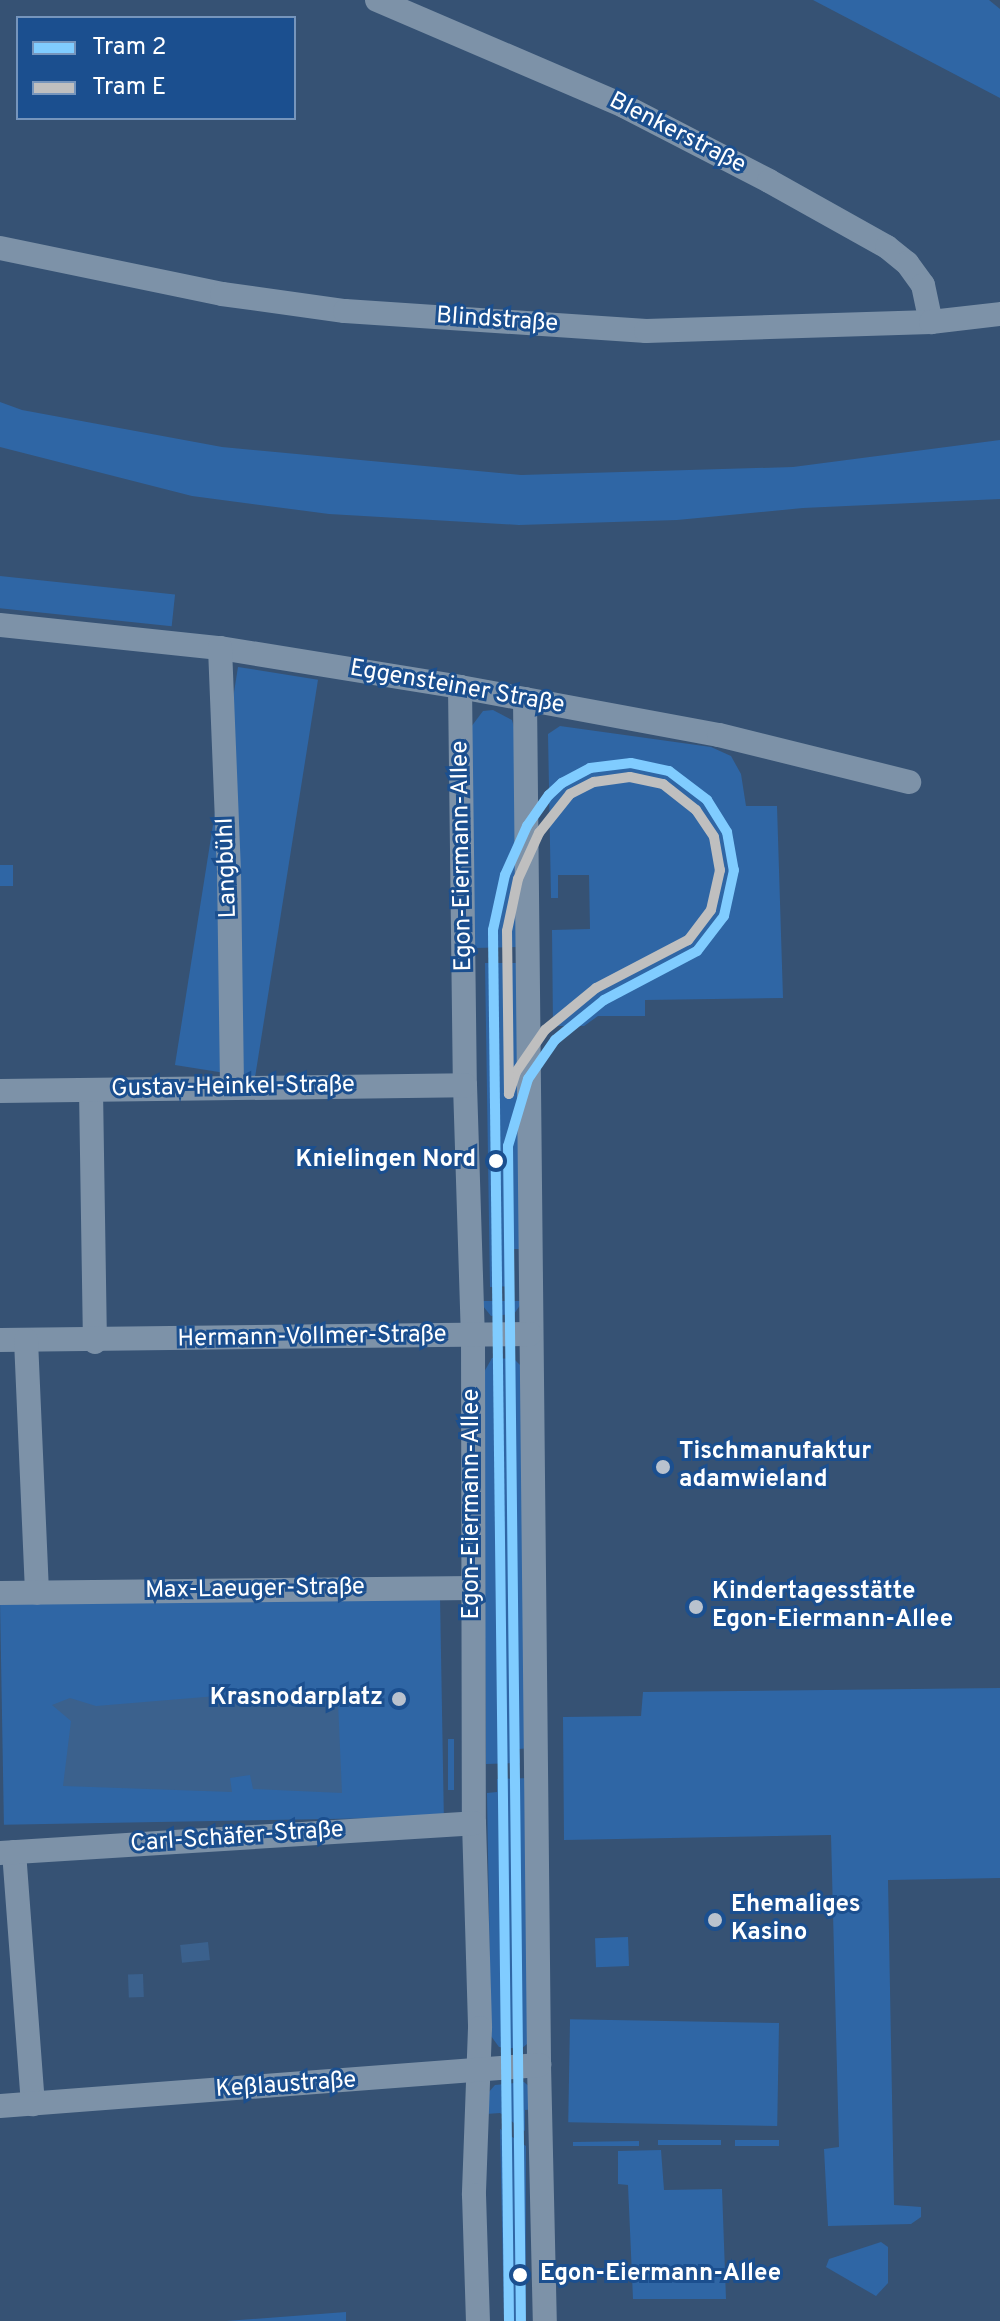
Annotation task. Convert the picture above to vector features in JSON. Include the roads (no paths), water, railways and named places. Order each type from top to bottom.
[{"type":"street","name":"Blenkerstraße","points":[[377,0],[624,106],[769,181],[887,247],[907,263],[923,285],[931,322]]},
{"type":"street","name":"Blindstraße","points":[[0,248],[222,294],[345,311],[646,331],[931,322],[1000,314]]},
{"type":"street","name":"Eggensteiner Straße","points":[[0,625],[220,648],[460,687],[719,735],[909,782]]},
{"type":"street","name":"Langbühl","points":[[220,648],[229,871],[232,1088]]},
{"type":"street","name":"Egon-Eiermann-Allee","points":[[460,687],[465,1085],[473,1335],[474,1823],[479,2069],[474,2195],[478,2321]]},
{"type":"street","points":[[525,699],[538,2010],[545,2321]]},
{"type":"street","name":"Gustav-Heinkel-Straße","points":[[0,1091],[465,1085]]},
{"type":"street","points":[[91,1090],[95,1342]]},
{"type":"street","name":"Hermann-Vollmer-Straße","points":[[0,1340],[95,1342],[530,1334]]},
{"type":"street","points":[[26,1340],[37,1593]]},
{"type":"street","name":"Max-Laeuger-Straße","points":[[0,1593],[473,1588]]},
{"type":"street","name":"Carl-Schäfer-Straße","points":[[7,1853],[474,1823]]},
{"type":"street","points":[[7,1853],[33,2104]]},
{"type":"street","name":"Keßlaustraße","points":[[0,2106],[539,2065]]},
{"type":"tram line","name":"2","points":[[509,2321],[493,930],[505,875],[527,826],[549,795],[562,783],[590,768],[631,763],[669,771],[707,800],[727,832],[734,870],[724,916],[697,951],[604,1000],[555,1040],[528,1079],[508,1146],[521,2321]]},
{"type":"tram line","name":"E","points":[[630,777],[663,784],[696,810],[714,837],[720,870],[711,910],[688,940],[596,988],[545,1030],[516,1072],[509,1094],[507,931],[518,879],[539,833],[570,794],[594,782],[630,777]]},
{"type":"place","name":"Knielingen Nord","points":[[496,1161]]},
{"type":"place","name":"Tischmanufaktur adamwieland","points":[[663,1467]]},
{"type":"place","name":"Kindertagesstätte Egon-Eiermann-Allee","points":[[696,1607]]},
{"type":"place","name":"Krasnodarplatz","points":[[399,1699]]},
{"type":"place","name":"Ehemaliges Kasino","points":[[715,1920]]},
{"type":"place","name":"Egon-Eiermann-Allee","points":[[520,2275]]}]
